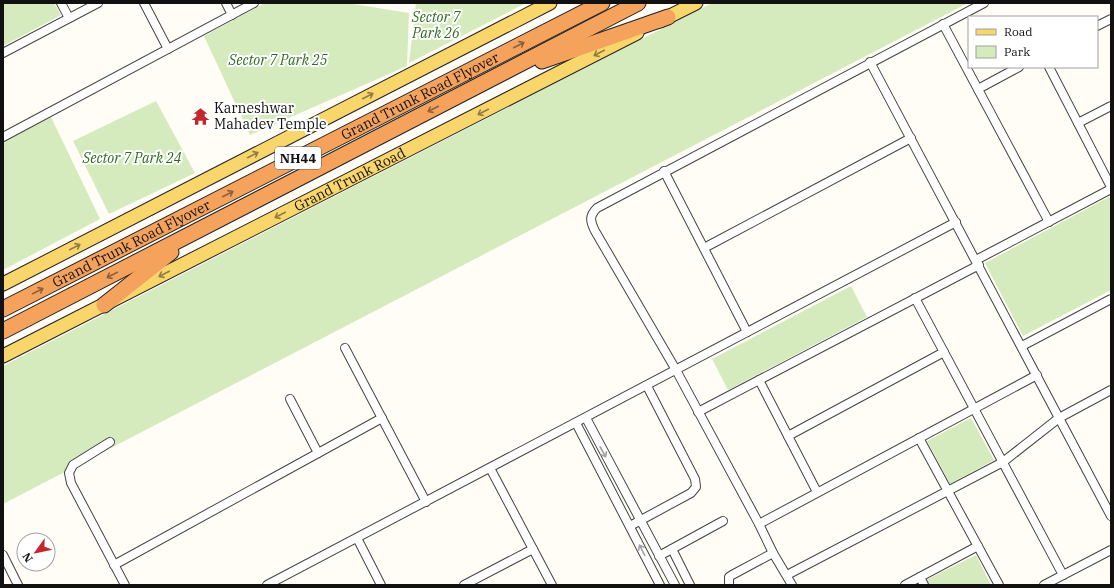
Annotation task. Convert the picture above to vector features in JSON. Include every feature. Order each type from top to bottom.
[{"type":"highway","name":"Grand Trunk Road Flyover","points":[[517,65],[638,3]]},
{"type":"highway","name":"Grand Trunk Road Flyover","points":[[3,309],[598,4]]},
{"type":"highway","points":[[517,65],[539,62],[668,18]]},
{"type":"highway","name":"Grand Trunk Road","points":[[196,231],[517,65]]},
{"type":"highway","name":"Grand Trunk Road Flyover","points":[[7,329],[196,231]]},
{"type":"highway","points":[[104,305],[196,231]]},
{"type":"main road","points":[[3,284],[550,3]]},
{"type":"main road","name":"Grand Trunk Road","points":[[3,356],[696,3]]},
{"type":"street","points":[[62,3],[69,18]]},
{"type":"street","points":[[3,53],[98,3]]},
{"type":"street","points":[[144,3],[168,49]]},
{"type":"street","points":[[226,3],[232,15]]},
{"type":"street","points":[[3,136],[254,3]]},
{"type":"street","points":[[792,585],[773,553],[759,524],[676,370],[590,222],[591,214],[597,208],[664,171],[984,3]]},
{"type":"street","points":[[1098,26],[1111,19]]},
{"type":"street","points":[[943,24],[1049,222]]},
{"type":"street","points":[[870,62],[1111,516]]},
{"type":"street","points":[[978,89],[1017,68]]},
{"type":"street","points":[[698,412],[916,298],[977,262],[1111,188],[1050,68]]},
{"type":"street","points":[[1078,123],[1111,106]]},
{"type":"street","points":[[704,248],[911,138]]},
{"type":"street","points":[[664,171],[747,332]]},
{"type":"street","points":[[267,585],[956,222]]},
{"type":"street","points":[[916,298],[1063,575]]},
{"type":"street","points":[[1022,346],[1111,299]]},
{"type":"street","points":[[345,348],[426,502]]},
{"type":"street","points":[[788,436],[944,352]]},
{"type":"street","points":[[759,524],[1037,375]]},
{"type":"street","points":[[759,380],[818,492]]},
{"type":"street","points":[[630,526],[692,493],[696,487],[695,479],[647,386]]},
{"type":"street","points":[[787,575],[1003,462],[1059,418],[1111,390]]},
{"type":"street","points":[[290,399],[318,453]]},
{"type":"street","points":[[114,565],[382,418]]},
{"type":"street","points":[[586,418],[675,585]]},
{"type":"street","points":[[576,423],[660,585]]},
{"type":"street","points":[[919,438],[999,585]]},
{"type":"street","points":[[110,442],[74,465],[69,473],[71,483],[125,585]]},
{"type":"street","points":[[490,468],[552,585]]},
{"type":"street","points":[[659,556],[723,521]]},
{"type":"street","points":[[357,538],[382,585]]},
{"type":"street","points":[[905,585],[978,546]]},
{"type":"street","points":[[466,585],[533,549]]},
{"type":"street","points":[[672,549],[690,585]]},
{"type":"street","points":[[1044,585],[1111,550]]},
{"type":"street","points":[[729,585],[728,581],[732,575],[773,553]]},
{"type":"street","points":[[3,555],[18,585]]},
{"type":"street","points":[[920,577],[924,585]]},
{"type":"green space","points":[[3,3],[54,3],[61,15],[3,46]]},
{"type":"green space","name":"Sector 7 Park 25","points":[[265,3],[347,3],[409,13],[407,66],[250,135],[204,36]]},
{"type":"green space","name":"Sector 7 Park 26","points":[[416,3],[526,3],[409,63]]},
{"type":"green space","points":[[712,3],[968,3],[3,504],[3,366]]},
{"type":"green space","name":"Sector 7 Park 24","points":[[156,101],[195,173],[109,214],[73,141]]},
{"type":"green space","points":[[51,117],[100,219],[3,270],[3,142]]},
{"type":"green space","points":[[1111,196],[1111,290],[1023,336],[985,263]]},
{"type":"green space","points":[[851,286],[867,317],[728,390],[712,359]]},
{"type":"green space","points":[[971,418],[994,460],[950,484],[927,441]]},
{"type":"green space","points":[[976,555],[991,585],[929,585],[926,580]]},
{"type":"place","name":"Karneshwar Mahadev Temple","points":[[201,116]]}]
